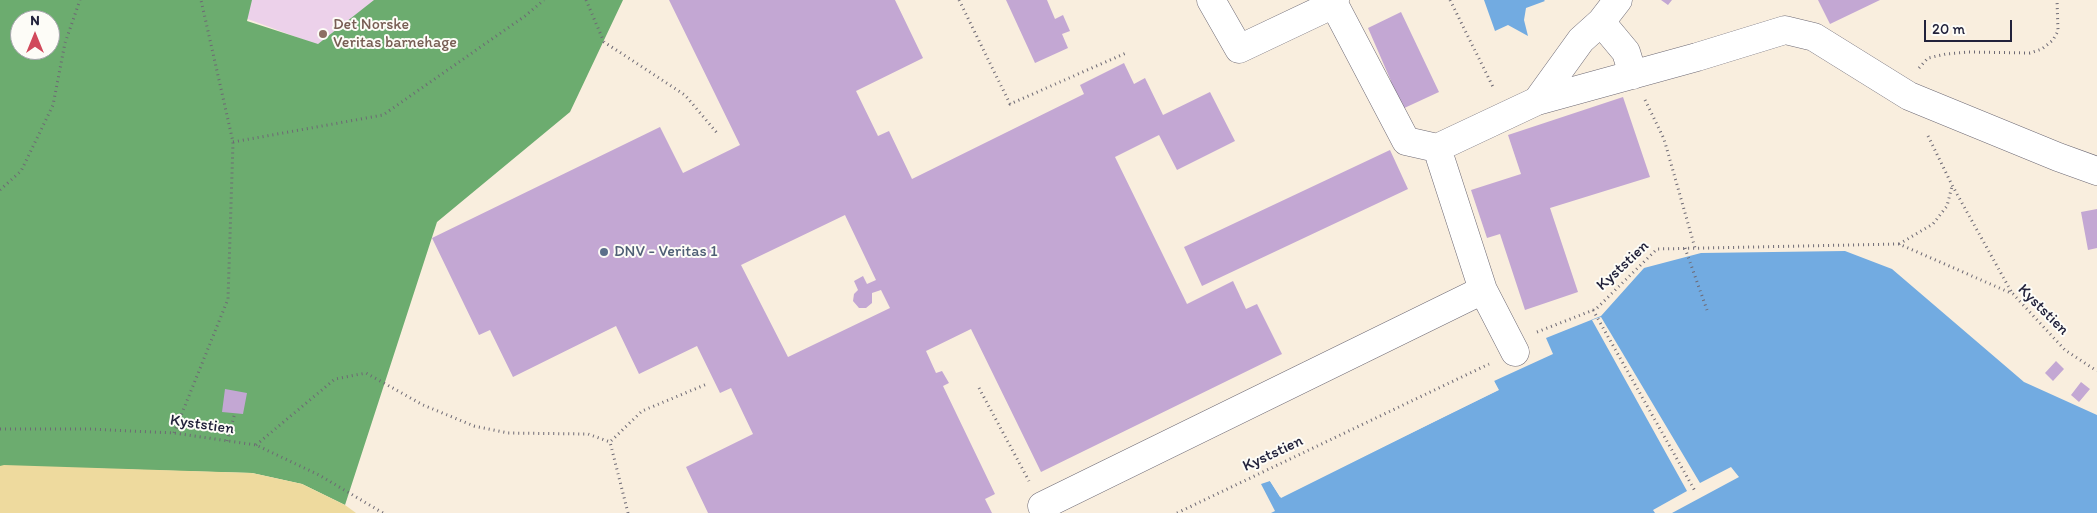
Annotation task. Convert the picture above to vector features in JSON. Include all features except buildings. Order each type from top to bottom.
[{"type":"lane","points":[[1211,0],[1239,49],[1334,2],[1406,141],[1437,148],[1537,100],[1785,30],[1814,37],[1909,96],[2058,158],[2097,171]]},
{"type":"lane","points":[[1537,100],[1581,40],[1600,22],[1618,0]]},
{"type":"lane","points":[[1600,22],[1626,52],[1633,74]]},
{"type":"lane","points":[[1437,148],[1483,290],[1515,352]]},
{"type":"lane","points":[[1042,506],[1483,290]]},
{"type":"path","points":[[0,190],[21,171],[53,105],[65,43],[80,0]]},
{"type":"path","points":[[174,433],[228,299],[233,142],[201,0]]},
{"type":"path","points":[[233,142],[383,115],[525,16],[544,0]]},
{"type":"path","points":[[586,0],[604,42],[685,95],[717,133]]},
{"type":"path","points":[[959,0],[1010,104],[1126,53]]},
{"type":"path","points":[[1450,0],[1506,115]]},
{"type":"path","points":[[2013,294],[1952,185],[1909,96],[1919,68],[1928,58],[1969,52],[2030,53],[2042,48],[2053,40],[2058,31],[2057,0]]},
{"type":"path","points":[[1633,74],[1664,139],[1695,248]]},
{"type":"path","points":[[1900,244],[1933,224],[1947,206],[1952,185]]},
{"type":"path","name":"Kyststien","points":[[1177,513],[1515,352],[1535,333],[1593,310],[1657,249],[1900,244],[2013,294],[2066,350],[2097,370]]},
{"type":"path","points":[[1685,248],[1707,310]]},
{"type":"path","points":[[1593,310],[1695,491]]},
{"type":"path","points":[[256,445],[335,379],[366,373],[423,405],[474,426],[508,433],[588,434],[610,442]]},
{"type":"path","points":[[610,442],[642,411],[707,384]]},
{"type":"path","points":[[979,388],[1042,506]]},
{"type":"path","points":[[227,441],[235,413]]},
{"type":"path","name":"Kyststien","points":[[0,429],[90,429],[174,433],[256,445],[319,475],[383,513]]},
{"type":"path","points":[[610,442],[628,513]]},
{"type":"shaded area","name":"Det Norske Veritas barnehage","points":[[234,0],[383,0],[342,54],[237,15]]},
{"type":"green space","points":[[0,0],[252,0],[247,21],[318,44],[374,0],[623,0],[570,112],[437,222],[345,505],[302,484],[252,473],[0,466]]},
{"type":"sand","points":[[0,466],[252,473],[302,484],[345,505],[356,513],[0,513]]},
{"type":"water","points":[[1484,0],[1545,1],[1526,8],[1524,20],[1528,36],[1508,25],[1495,31]]},
{"type":"water","points":[[1845,251],[1892,269],[2024,382],[2097,415],[2097,513],[1271,513],[1275,511],[1261,484],[1270,481],[1281,498],[1498,390],[1494,381],[1553,354],[1546,338],[1601,316],[1644,268],[1701,253]]},
{"type":"pier","points":[[1601,317],[1700,483],[1731,467],[1739,477],[1672,513],[1655,513],[1653,510],[1687,491],[1592,320]]},
{"type":"pier","points":[[1493,379],[1499,390],[1280,497],[1270,481],[1273,480],[1281,495],[1495,389]]},
{"type":"place","name":"Det Norske Veritas barnehage","points":[[323,34]]},
{"type":"place","name":"DNV - Veritas 1","points":[[604,252]]}]
